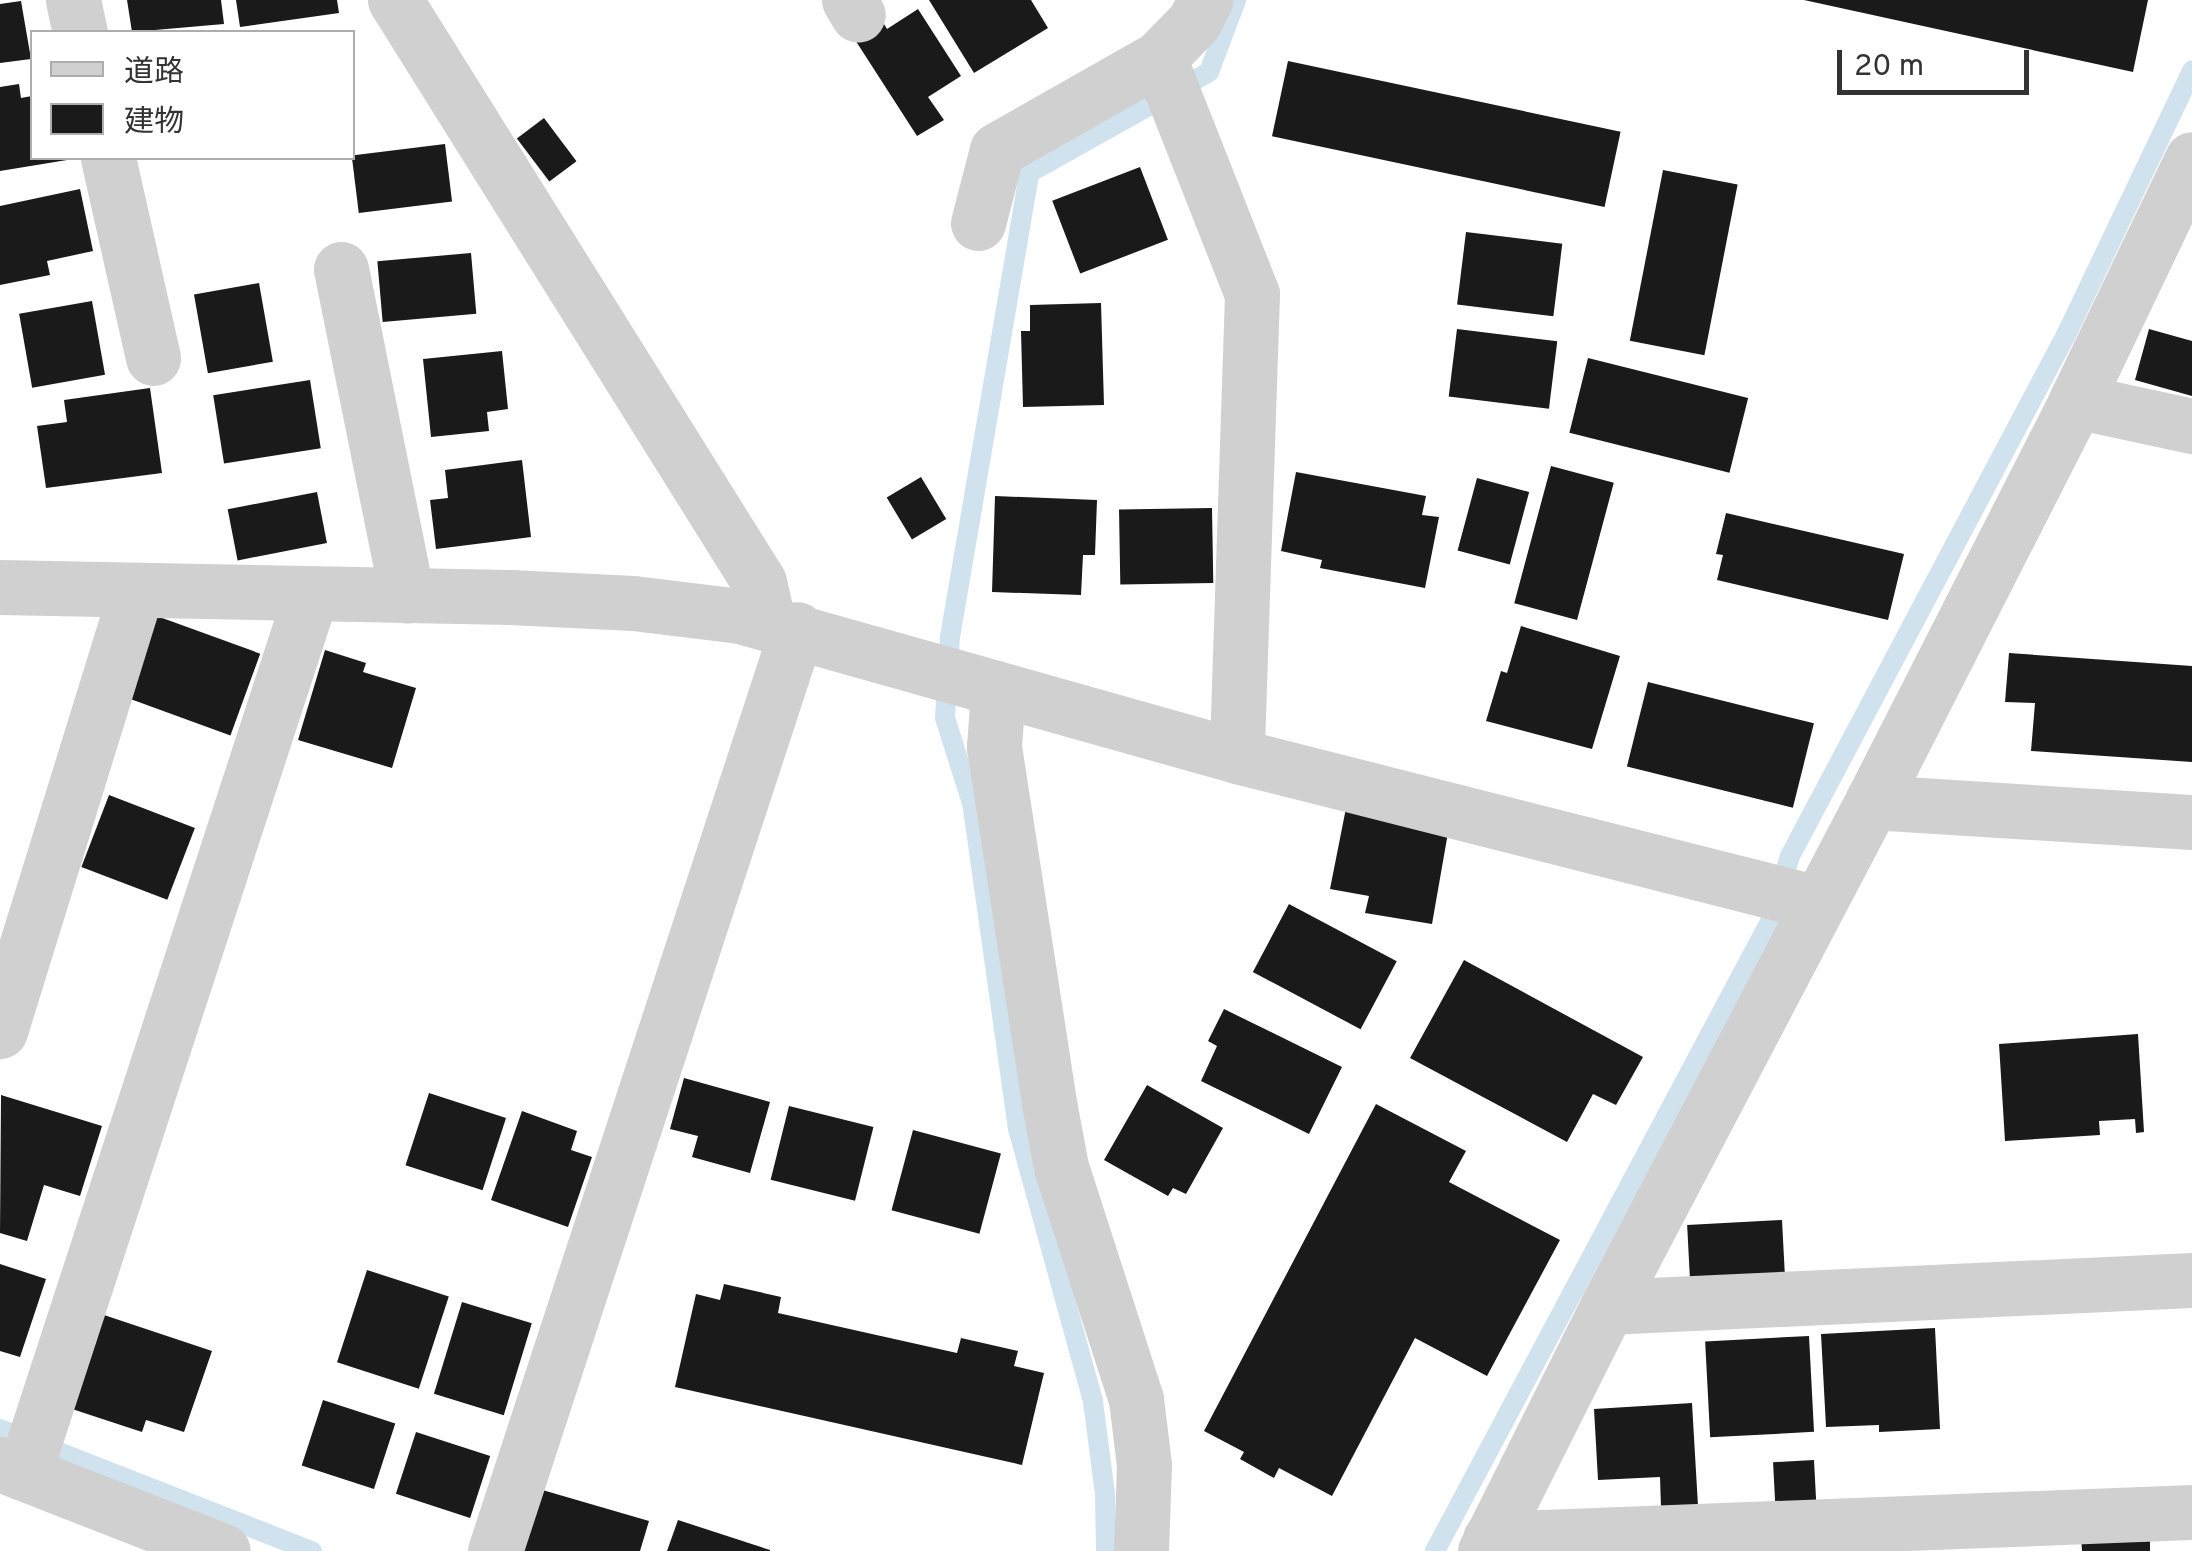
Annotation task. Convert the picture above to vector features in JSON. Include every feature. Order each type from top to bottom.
[{"type":"street","points":[[73,0],[80,30]]},
{"type":"street","points":[[395,0],[759,582],[782,625],[495,1551]]},
{"type":"street","points":[[978,223],[997,150],[1168,81],[1205,0]]},
{"type":"street","points":[[1168,81],[1252,294],[1236,756]]},
{"type":"street","points":[[2192,159],[2076,401],[1872,802],[1793,896],[1606,1307],[1488,1545],[2192,1512]]},
{"type":"street","points":[[108,160],[153,358]]},
{"type":"street","points":[[341,269],[407,595]]},
{"type":"street","points":[[2076,401],[2192,426]]},
{"type":"street","points":[[0,588],[633,603],[782,625],[1236,756],[1793,896]]},
{"type":"street","points":[[0,1031],[136,591]]},
{"type":"street","points":[[223,1551],[23,1456],[311,594]]},
{"type":"street","points":[[964,680],[994,747],[1062,1166],[1136,1400],[1144,1466],[1141,1551]]},
{"type":"street","points":[[1872,802],[2192,822]]},
{"type":"street","points":[[1606,1307],[2192,1280]]},
{"type":"building","points":[[127,0],[221,0],[224,24],[132,30]]},
{"type":"building","points":[[236,0],[337,0],[339,13],[240,27]]},
{"type":"building","points":[[929,0],[1031,0],[1048,28],[974,73]]},
{"type":"building","points":[[1804,0],[2148,0],[2133,72]]},
{"type":"building","points":[[21,1],[30,59],[0,63],[0,4]]},
{"type":"building","points":[[918,9],[961,76],[928,97],[944,120],[917,136],[850,32],[878,14],[887,29]]},
{"type":"building","points":[[1288,61],[1621,132],[1605,207],[1272,136]]},
{"type":"building","points":[[19,84],[21,98],[30,96],[30,160],[67,160],[0,171],[0,87]]},
{"type":"building","points":[[544,118],[576,161],[549,182],[517,138]]},
{"type":"building","points":[[445,144],[452,202],[359,213],[352,160],[355,155]]},
{"type":"building","points":[[1140,167],[1168,240],[1080,274],[1052,201]]},
{"type":"building","points":[[1663,170],[1738,185],[1704,355],[1630,341]]},
{"type":"building","points":[[80,189],[93,251],[47,261],[50,275],[0,285],[0,206]]},
{"type":"building","points":[[1466,232],[1562,244],[1553,316],[1457,304]]},
{"type":"building","points":[[471,253],[476,314],[383,322],[377,261]]},
{"type":"building","points":[[259,283],[273,362],[208,373],[194,294]]},
{"type":"building","points":[[92,301],[105,375],[32,388],[19,314]]},
{"type":"building","points":[[1101,303],[1104,405],[1023,407],[1021,331],[1030,331],[1030,305]]},
{"type":"building","points":[[1457,329],[1557,341],[1549,409],[1449,396]]},
{"type":"building","points":[[2149,329],[2192,341],[2192,396],[2135,380]]},
{"type":"building","points":[[502,351],[508,409],[487,412],[489,431],[431,437],[423,359]]},
{"type":"building","points":[[1588,358],[1748,398],[1729,473],[1569,433]]},
{"type":"building","points":[[310,380],[321,448],[224,463],[213,395]]},
{"type":"building","points":[[150,388],[162,473],[46,488],[37,426],[67,422],[64,400]]},
{"type":"building","points":[[522,460],[531,537],[436,549],[430,500],[448,498],[445,470]]},
{"type":"building","points":[[1551,466],[1614,483],[1577,620],[1514,603]]},
{"type":"building","points":[[1296,472],[1426,496],[1422,515],[1439,517],[1425,588],[1320,568],[1322,560],[1281,551]]},
{"type":"building","points":[[921,477],[946,519],[912,540],[887,498]]},
{"type":"building","points":[[1477,478],[1529,492],[1510,564],[1458,550]]},
{"type":"building","points":[[317,492],[327,543],[238,560],[228,509]]},
{"type":"building","points":[[995,496],[1097,500],[1095,555],[1083,555],[1081,595],[992,592]]},
{"type":"building","points":[[1212,508],[1213,583],[1120,585],[1119,510]]},
{"type":"building","points":[[1726,513],[1904,554],[1888,620],[1717,580],[1723,555],[1716,554]]},
{"type":"building","points":[[154,615],[260,654],[230,735],[124,697]]},
{"type":"building","points":[[1521,626],[1620,656],[1592,749],[1486,721],[1501,671],[1507,673]]},
{"type":"building","points":[[325,650],[366,663],[363,672],[416,688],[392,768],[298,740]]},
{"type":"building","points":[[2009,653],[2192,666],[2192,762],[2031,751],[2035,703],[2005,702]]},
{"type":"building","points":[[1648,682],[1814,723],[1793,808],[1627,766]]},
{"type":"building","points":[[109,795],[195,828],[167,900],[81,867]]},
{"type":"building","points":[[1346,808],[1449,827],[1432,924],[1365,913],[1369,896],[1330,889]]},
{"type":"building","points":[[1289,904],[1397,961],[1361,1029],[1253,972]]},
{"type":"building","points":[[1464,960],[1643,1057],[1616,1105],[1593,1094],[1567,1142],[1410,1058]]},
{"type":"building","points":[[1224,1009],[1342,1067],[1309,1134],[1201,1081],[1217,1046],[1208,1041]]},
{"type":"building","points":[[2138,1034],[2144,1132],[2136,1133],[2135,1119],[2099,1121],[2100,1135],[2005,1141],[1999,1044]]},
{"type":"building","points":[[684,1078],[770,1102],[750,1173],[692,1157],[698,1136],[670,1129]]},
{"type":"building","points":[[1147,1085],[1223,1128],[1186,1194],[1173,1188],[1168,1196],[1104,1160]]},
{"type":"building","points":[[429,1093],[506,1118],[483,1190],[406,1165]]},
{"type":"building","points":[[1,1095],[102,1126],[80,1196],[44,1185],[27,1241],[0,1233]]},
{"type":"building","points":[[1376,1104],[1466,1151],[1449,1182],[1560,1240],[1487,1376],[1415,1338],[1332,1496],[1279,1468],[1274,1478],[1240,1459],[1244,1452],[1204,1431]]},
{"type":"building","points":[[789,1106],[873,1127],[855,1201],[771,1180]]},
{"type":"building","points":[[522,1111],[577,1131],[571,1150],[592,1157],[568,1227],[491,1200]]},
{"type":"building","points":[[913,1130],[1001,1154],[979,1234],[892,1210]]},
{"type":"building","points":[[1782,1220],[1785,1283],[1690,1288],[1687,1225]]},
{"type":"building","points":[[0,1264],[46,1279],[20,1357],[0,1351]]},
{"type":"building","points":[[367,1270],[449,1297],[419,1389],[337,1362]]},
{"type":"building","points":[[724,1284],[781,1297],[778,1313],[957,1353],[961,1338],[1018,1351],[1014,1366],[1044,1373],[1022,1465],[675,1387],[696,1294],[720,1300]]},
{"type":"building","points":[[462,1302],[532,1323],[504,1415],[434,1394]]},
{"type":"building","points":[[104,1315],[212,1351],[184,1432],[146,1420],[142,1432],[72,1409]]},
{"type":"building","points":[[1935,1328],[1940,1429],[1879,1432],[1879,1425],[1826,1427],[1821,1334]]},
{"type":"building","points":[[1809,1336],[1814,1432],[1710,1437],[1705,1341]]},
{"type":"building","points":[[323,1400],[395,1423],[374,1489],[302,1466]]},
{"type":"building","points":[[1692,1403],[1698,1506],[1661,1508],[1660,1477],[1598,1480],[1594,1409]]},
{"type":"building","points":[[416,1432],[490,1456],[470,1518],[396,1494]]},
{"type":"building","points":[[1814,1460],[1816,1502],[1775,1504],[1773,1462]]},
{"type":"building","points":[[539,1489],[649,1521],[640,1551],[520,1551]]},
{"type":"building","points":[[678,1520],[770,1550],[770,1551],[667,1551]]},
{"type":"building","points":[[2136,1534],[2136,1542],[2150,1541],[2150,1551],[2082,1551],[2081,1537]]},
{"type":"waterway","points":[[1106,1551],[1105,1494],[1093,1401],[1018,1129],[972,803],[945,718],[950,637],[1029,173],[1209,72],[1236,0]]},
{"type":"waterway","points":[[1435,1551],[1771,920],[1790,856],[2066,335],[2192,71]]},
{"type":"waterway","points":[[0,1429],[312,1551]]}]
